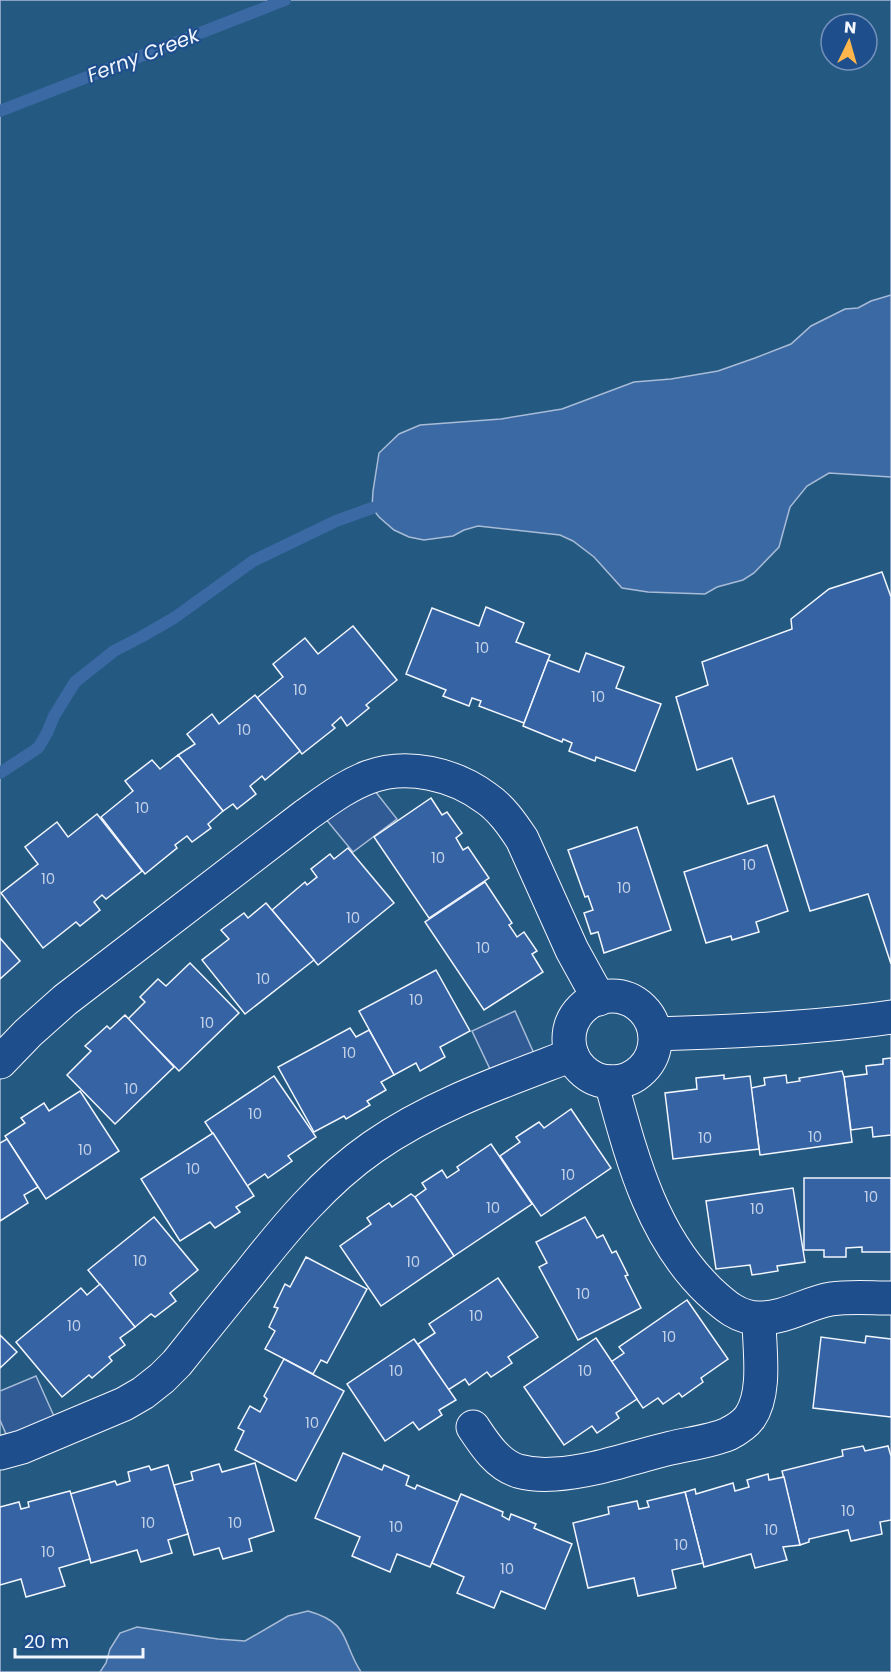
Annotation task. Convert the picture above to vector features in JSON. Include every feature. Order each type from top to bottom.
[{"type":"lane","points":[[0,1062],[65,1000],[306,815],[354,784],[370,777],[395,772],[436,775],[457,781],[472,788],[501,811],[522,839],[572,950],[599,999]]},
{"type":"lane","points":[[623,998],[635,1003],[652,1022],[655,1034],[652,1056],[639,1074],[626,1080],[611,1082],[599,1080],[580,1067],[572,1055],[571,1029],[576,1016],[586,1006],[599,999],[623,998]]},
{"type":"lane","points":[[655,1034],[754,1031],[891,1017]]},
{"type":"lane","points":[[0,1453],[22,1447],[124,1404],[162,1378],[177,1363],[294,1219],[332,1180],[374,1147],[404,1127],[465,1097],[572,1055]]},
{"type":"lane","points":[[611,1082],[641,1183],[660,1226],[672,1246],[699,1280],[723,1305],[738,1314],[759,1318],[785,1314],[832,1299],[891,1298]]},
{"type":"lane","points":[[473,1427],[495,1456],[506,1465],[519,1471],[537,1474],[584,1470],[727,1434],[748,1420],[755,1409],[760,1384],[759,1318]]},
{"type":"shaded area","points":[[0,0],[891,0],[891,1672],[0,1672]]},
{"type":"shaded area","points":[[891,295],[891,477],[829,473],[807,486],[790,507],[779,547],[754,573],[743,580],[717,587],[705,594],[648,592],[622,588],[594,557],[573,541],[560,535],[478,526],[453,536],[424,540],[409,537],[394,530],[372,508],[379,453],[399,434],[420,425],[501,419],[562,409],[634,382],[671,379],[718,371],[791,344],[811,326],[845,309],[858,308]]},
{"type":"shaded area","points":[[364,777],[397,819],[353,852],[315,806]]},
{"type":"shaded area","points":[[515,1011],[541,1069],[499,1088],[472,1031]]},
{"type":"shaded area","points":[[36,1376],[62,1434],[15,1455],[0,1420],[0,1391]]},
{"type":"shaded area","points":[[308,1611],[332,1621],[338,1627],[361,1672],[100,1672],[120,1633],[137,1627],[245,1641],[288,1616]]},
{"type":"building","points":[[882,572],[891,597],[891,964],[868,894],[810,911],[774,796],[748,804],[732,758],[697,770],[676,697],[708,685],[702,662],[792,629],[791,619],[829,589]]},
{"type":"building","points":[[486,607],[524,623],[516,642],[550,655],[524,723],[479,706],[481,701],[472,698],[469,706],[443,696],[446,690],[406,674],[432,608],[479,626]]},
{"type":"building","points":[[353,626],[397,680],[366,705],[369,708],[347,726],[341,717],[332,725],[335,728],[302,754],[257,698],[283,677],[273,664],[305,638],[318,654]]},
{"type":"building","points":[[586,653],[624,667],[616,688],[661,704],[635,771],[596,757],[595,761],[569,751],[572,743],[563,739],[562,742],[523,726],[548,660],[579,672]]},
{"type":"building","points":[[255,695],[300,751],[265,780],[262,776],[250,786],[256,794],[237,809],[233,804],[223,811],[178,755],[195,744],[187,734],[212,714],[219,724]]},
{"type":"building","points":[[178,755],[223,811],[208,824],[211,828],[192,842],[187,836],[175,845],[177,848],[145,874],[101,817],[133,791],[125,781],[152,760],[160,769]]},
{"type":"building","points":[[431,798],[442,815],[447,812],[462,833],[456,838],[463,850],[468,847],[489,878],[429,918],[374,837]]},
{"type":"building","points":[[97,814],[142,871],[106,899],[102,895],[94,902],[100,910],[80,926],[76,922],[43,948],[1,893],[38,864],[25,847],[57,822],[68,837]]},
{"type":"building","points":[[637,827],[671,930],[604,953],[598,932],[591,934],[584,913],[593,910],[588,896],[585,897],[568,850]]},
{"type":"building","points":[[767,845],[788,911],[756,922],[759,932],[732,940],[731,936],[706,943],[684,872]]},
{"type":"building","points":[[348,848],[394,903],[318,965],[272,910],[305,882],[307,885],[317,877],[311,869],[330,854],[334,859]]},
{"type":"building","points":[[485,882],[512,923],[509,925],[517,937],[524,932],[537,951],[532,954],[543,972],[484,1010],[425,922]]},
{"type":"building","points":[[266,903],[314,960],[245,1014],[202,960],[229,939],[221,930],[244,913],[248,918]]},
{"type":"building","points":[[0,938],[20,961],[0,979]]},
{"type":"building","points":[[190,963],[239,1013],[179,1071],[128,1019],[145,1002],[140,997],[158,979],[166,986]]},
{"type":"building","points":[[436,970],[470,1031],[440,1047],[445,1057],[420,1071],[416,1063],[394,1075],[359,1011]]},
{"type":"building","points":[[125,1015],[174,1067],[115,1124],[67,1075],[91,1051],[85,1046],[107,1026],[110,1029]]},
{"type":"building","points":[[350,1028],[356,1037],[369,1030],[394,1075],[381,1082],[386,1090],[367,1101],[370,1105],[346,1119],[344,1116],[314,1132],[278,1067]]},
{"type":"building","points":[[891,1058],[891,1135],[873,1137],[872,1127],[851,1130],[844,1077],[867,1074],[866,1066],[883,1064],[883,1059]]},
{"type":"building","points":[[842,1071],[852,1142],[760,1155],[751,1088],[765,1085],[764,1078],[786,1075],[787,1083],[800,1081],[799,1078]]},
{"type":"building","points":[[724,1075],[724,1079],[750,1076],[759,1149],[673,1159],[665,1093],[697,1089],[696,1078]]},
{"type":"building","points":[[274,1076],[316,1137],[288,1156],[292,1161],[268,1178],[265,1174],[247,1186],[205,1122]]},
{"type":"building","points":[[80,1091],[119,1151],[46,1199],[5,1136],[25,1123],[21,1118],[44,1103],[49,1111]]},
{"type":"building","points":[[571,1109],[611,1168],[541,1216],[500,1156],[520,1142],[516,1137],[539,1122],[544,1128]]},
{"type":"building","points":[[213,1133],[254,1196],[236,1207],[240,1212],[215,1228],[210,1222],[180,1241],[141,1179]]},
{"type":"building","points":[[7,1139],[38,1187],[24,1195],[28,1203],[0,1221],[0,1143]]},
{"type":"building","points":[[491,1144],[532,1204],[454,1256],[415,1197],[426,1189],[422,1183],[442,1170],[447,1178],[459,1170],[457,1167]]},
{"type":"building","points":[[804,1178],[891,1178],[891,1252],[862,1252],[862,1247],[846,1248],[846,1257],[824,1257],[824,1250],[804,1250]]},
{"type":"building","points":[[793,1188],[805,1262],[777,1266],[778,1271],[752,1275],[750,1265],[716,1269],[706,1201]]},
{"type":"building","points":[[411,1194],[454,1256],[381,1306],[340,1246],[371,1224],[367,1218],[389,1203],[392,1207]]},
{"type":"building","points":[[154,1217],[198,1270],[170,1293],[176,1301],[155,1317],[151,1314],[135,1327],[88,1270]]},
{"type":"building","points":[[585,1217],[597,1238],[603,1235],[612,1253],[616,1251],[641,1308],[578,1340],[539,1267],[547,1263],[536,1242]]},
{"type":"building","points":[[306,1257],[367,1289],[327,1363],[321,1360],[313,1374],[265,1349],[275,1331],[269,1327],[278,1308],[274,1307],[285,1284],[290,1287]]},
{"type":"building","points":[[498,1278],[538,1337],[508,1357],[512,1363],[491,1377],[487,1372],[469,1385],[465,1379],[448,1390],[418,1344],[435,1333],[429,1324]]},
{"type":"building","points":[[100,1284],[135,1327],[120,1338],[125,1345],[109,1357],[112,1361],[92,1378],[89,1375],[62,1397],[16,1342],[81,1288],[87,1295]]},
{"type":"building","points":[[687,1300],[728,1359],[701,1378],[703,1382],[682,1397],[679,1393],[663,1404],[658,1398],[643,1408],[611,1362],[624,1353],[619,1347]]},
{"type":"building","points":[[0,1335],[17,1352],[0,1368]]},
{"type":"building","points":[[866,1336],[891,1339],[891,1417],[813,1408],[821,1337],[865,1343]]},
{"type":"building","points":[[596,1338],[637,1399],[616,1413],[619,1418],[597,1433],[592,1426],[564,1445],[524,1387]]},
{"type":"building","points":[[414,1339],[456,1400],[439,1410],[442,1415],[419,1430],[413,1422],[385,1441],[347,1384]]},
{"type":"building","points":[[284,1359],[344,1391],[296,1481],[235,1450],[244,1431],[238,1428],[250,1406],[260,1412],[267,1399],[264,1396]]},
{"type":"building","points":[[863,1446],[865,1451],[888,1446],[891,1456],[891,1520],[880,1522],[882,1534],[851,1541],[848,1530],[809,1539],[809,1542],[800,1545],[782,1471],[843,1456],[842,1450]]},
{"type":"building","points":[[343,1453],[382,1470],[384,1465],[409,1476],[406,1485],[415,1489],[417,1485],[458,1502],[430,1567],[397,1554],[390,1572],[352,1556],[360,1537],[315,1518]]},
{"type":"building","points":[[255,1463],[274,1531],[249,1539],[252,1551],[223,1559],[219,1548],[194,1555],[174,1485],[193,1480],[191,1472],[219,1464],[222,1472]]},
{"type":"building","points":[[168,1465],[188,1534],[168,1540],[172,1553],[141,1562],[137,1550],[91,1563],[70,1494],[115,1481],[117,1485],[130,1481],[128,1472],[149,1466],[151,1470]]},
{"type":"building","points":[[768,1474],[769,1480],[784,1477],[800,1545],[783,1547],[787,1560],[755,1568],[751,1554],[704,1567],[685,1492],[695,1489],[696,1494],[733,1483],[735,1491],[749,1487],[747,1480]]},
{"type":"building","points":[[70,1491],[90,1559],[59,1568],[65,1586],[26,1597],[21,1579],[0,1585],[0,1507],[19,1502],[21,1509],[29,1507],[28,1502]]},
{"type":"building","points":[[685,1492],[703,1563],[672,1570],[676,1588],[638,1596],[634,1578],[588,1588],[573,1523],[609,1514],[608,1507],[637,1501],[639,1509],[649,1507],[647,1501]]},
{"type":"building","points":[[461,1494],[503,1512],[502,1516],[509,1520],[511,1514],[536,1524],[534,1528],[572,1544],[545,1609],[501,1591],[494,1608],[457,1593],[464,1577],[432,1563]]},
{"type":"waterway","name":"Ferny Creek","points":[[0,111],[285,0]]},
{"type":"waterway","points":[[0,773],[38,748],[75,682],[114,651],[174,618],[253,561],[336,521],[372,508]]}]
